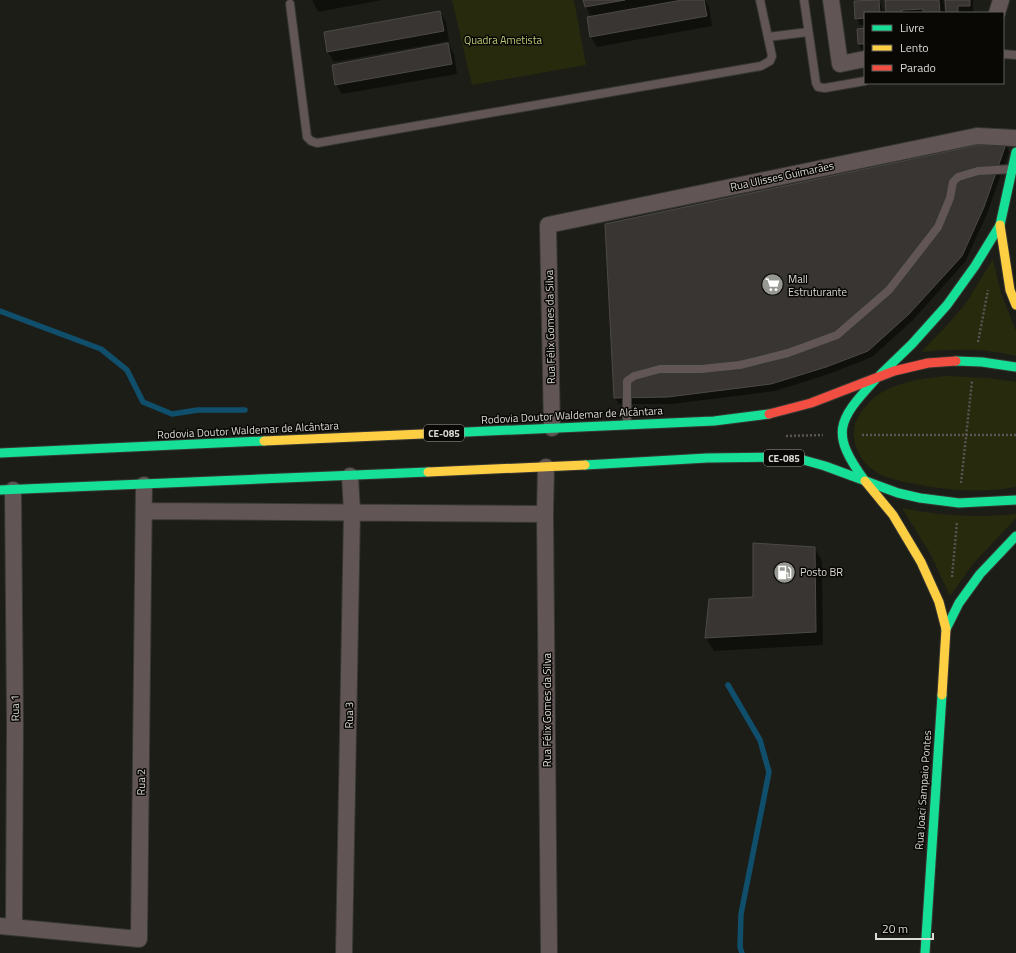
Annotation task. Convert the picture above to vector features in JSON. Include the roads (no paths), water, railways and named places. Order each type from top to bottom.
[{"type":"main road","points":[[1016,152],[1000,225],[1010,290],[1016,305]]},
{"type":"main road","name":"Rua Joaci Sampaio Pontes","points":[[925,953],[946,629],[939,602],[921,562],[893,515],[865,481],[848,457],[844,447],[842,424],[855,401],[912,344],[947,305],[975,266],[1000,225]]},
{"type":"main road","name":"Rodovia Doutor Waldemar de Alcântara","points":[[0,453],[714,421],[763,415],[802,406],[880,375],[915,366],[948,361],[975,361],[1016,368]]},
{"type":"main road","name":"CE-085","points":[[6,490],[350,476],[708,458],[776,457],[800,459],[825,466],[898,493],[920,498],[959,503],[1016,500]]},
{"type":"main road","name":"Rua Joaci Sampaio Pontes","points":[[946,629],[959,603],[980,574],[1016,536]]},
{"type":"street","points":[[831,0],[840,64],[864,59]]},
{"type":"street","points":[[997,12],[1001,0]]},
{"type":"street","name":"Rua Ulisses Guimarães","points":[[548,225],[977,136],[1016,138]]},
{"type":"street","name":"Rua Félix Gomes da Silva","points":[[548,225],[552,428]]},
{"type":"street","name":"Rua Félix Gomes da Silva","points":[[546,467],[545,514],[549,953]]},
{"type":"street","name":"Rua 3","points":[[344,953],[352,512],[350,476]]},
{"type":"street","name":"Rua 2","points":[[7,926],[139,939],[144,485]]},
{"type":"street","name":"Rua 1","points":[[6,490],[15,723],[7,926]]},
{"type":"street","points":[[144,511],[545,514]]},
{"type":"lane","points":[[290,4],[307,137],[311,141],[317,143],[761,66],[770,61],[772,56],[760,0]]},
{"type":"lane","points":[[804,0],[816,83],[818,87],[824,88],[864,80]]},
{"type":"lane","points":[[768,37],[808,32]]},
{"type":"lane","points":[[1004,54],[1016,55]]},
{"type":"lane","points":[[627,425],[626,381],[634,376],[660,369],[702,369],[740,365],[788,353],[837,335],[889,290],[938,227],[950,198],[953,182],[958,177],[978,172],[1012,169]]},
{"type":"waterway","points":[[0,311],[101,349],[127,370],[143,402],[172,414],[198,410],[245,410]]},
{"type":"waterway","points":[[728,685],[760,740],[769,772],[741,914],[740,947],[742,953]]},
{"type":"place","name":"Mall Estruturante","points":[[772,285]]},
{"type":"place","name":"Posto BR","points":[[784,572]]},
{"type":"park label","name":"Quadra Ametista","points":[[503,40]]}]
